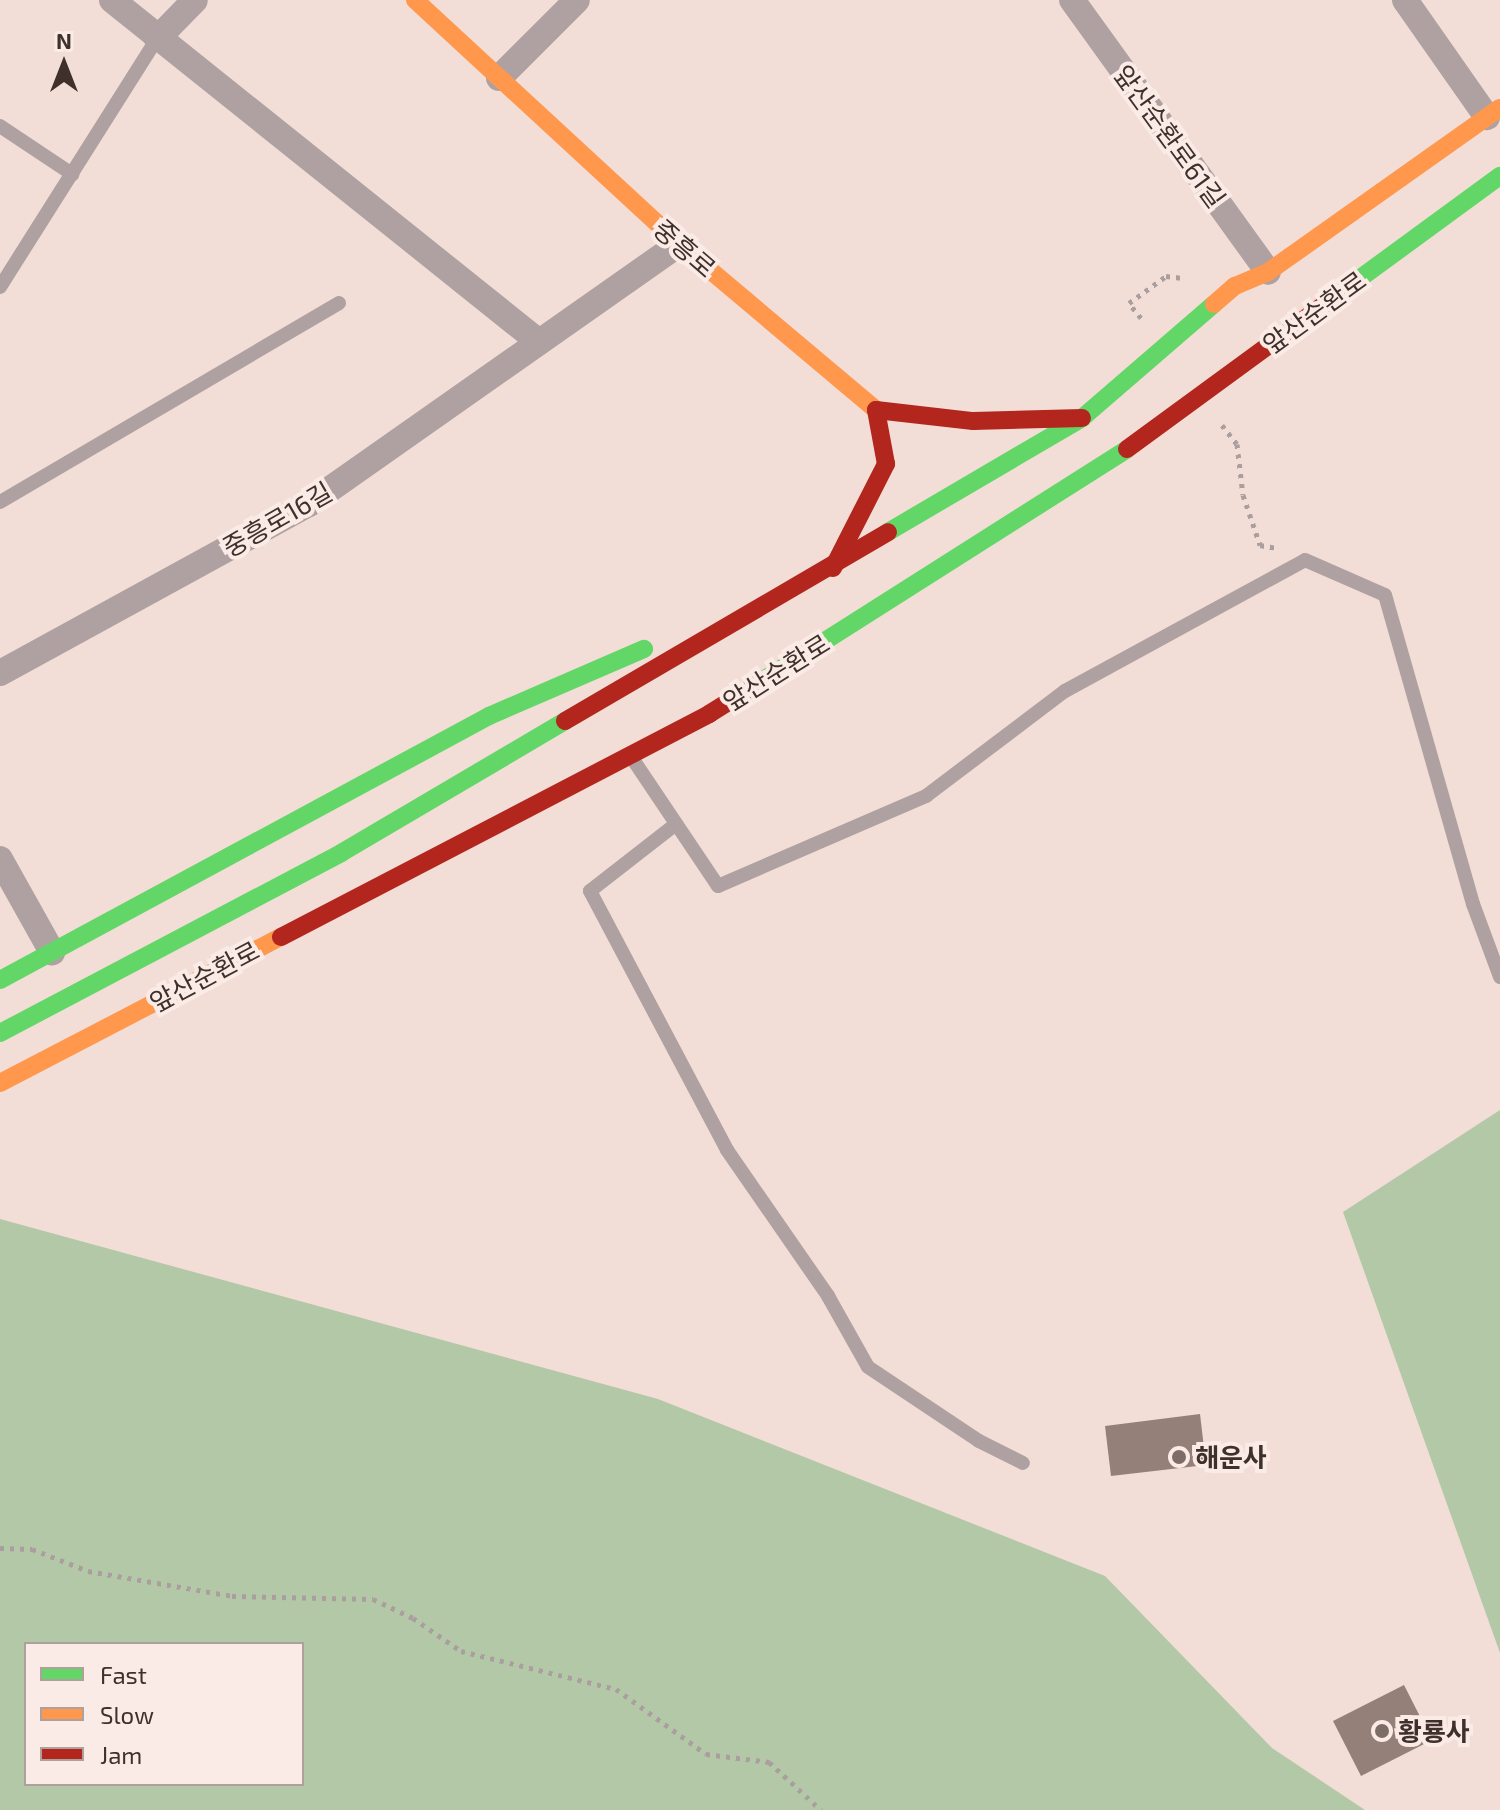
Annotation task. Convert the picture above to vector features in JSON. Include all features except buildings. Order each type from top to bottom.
[{"type":"main road","name":"중흥로","points":[[415,0],[679,244],[876,410]]},
{"type":"main road","name":"앞산순환로","points":[[0,1033],[341,853],[833,568],[1082,418],[1235,286],[1268,272],[1494,113]]},
{"type":"main road","name":"앞산순환로","points":[[0,1084],[709,714],[1108,463],[1500,176]]},
{"type":"main road","points":[[833,568],[886,464],[876,410],[973,421],[1082,418]]},
{"type":"main road","name":"앞산순환로","points":[[0,980],[489,716],[833,568]]},
{"type":"street","points":[[112,0],[539,342]]},
{"type":"street","points":[[157,39],[195,0]]},
{"type":"street","points":[[499,78],[577,0]]},
{"type":"street","name":"앞산순환로61길","points":[[1072,0],[1268,272]]},
{"type":"street","points":[[1405,0],[1494,113]]},
{"type":"street","name":"중흥로16길","points":[[0,673],[309,504],[679,244]]},
{"type":"street","points":[[0,859],[52,952]]},
{"type":"lane","points":[[0,287],[157,39]]},
{"type":"lane","points":[[0,126],[72,174]]},
{"type":"lane","points":[[0,502],[339,303]]},
{"type":"lane","points":[[630,755],[718,886],[926,796],[1065,691],[1305,560],[1385,595],[1473,904],[1500,977]]},
{"type":"lane","points":[[676,824],[590,891],[727,1150],[828,1296],[868,1367],[979,1441],[1023,1463]]},
{"type":"path","points":[[1237,444],[1243,495],[1260,545],[1306,553],[1305,560]]},
{"type":"path","points":[[0,1548],[32,1549],[88,1571],[232,1596],[373,1599],[413,1618],[461,1651],[547,1668],[616,1689],[706,1754],[769,1762],[821,1810]]},
{"type":"green space","points":[[1500,1110],[1500,1653],[1343,1212]]},
{"type":"green space","points":[[0,1219],[658,1399],[1105,1576],[1272,1748],[1365,1810],[0,1810]]},
{"type":"traffic: fast","points":[[1329,301],[1500,176]]},
{"type":"traffic: fast","points":[[888,532],[1082,418],[1214,304]]},
{"type":"traffic: fast","points":[[757,684],[1127,449]]},
{"type":"traffic: fast","points":[[0,980],[489,716],[644,649]]},
{"type":"traffic: fast","points":[[0,1033],[341,853],[565,721]]},
{"type":"traffic: slow","points":[[415,0],[679,244],[876,410]]},
{"type":"traffic: slow","points":[[1214,304],[1235,286],[1268,272],[1500,108]]},
{"type":"traffic: slow","points":[[0,1083],[281,937]]},
{"type":"traffic: jam","points":[[1127,449],[1329,301]]},
{"type":"traffic: jam","points":[[833,568],[886,464],[876,410],[973,421],[1082,418]]},
{"type":"traffic: jam","points":[[565,721],[888,532]]},
{"type":"traffic: jam","points":[[281,937],[709,714],[757,684]]},
{"type":"place","name":"해운사","points":[[1179,1457]]},
{"type":"place","name":"황룡사","points":[[1382,1731]]}]
